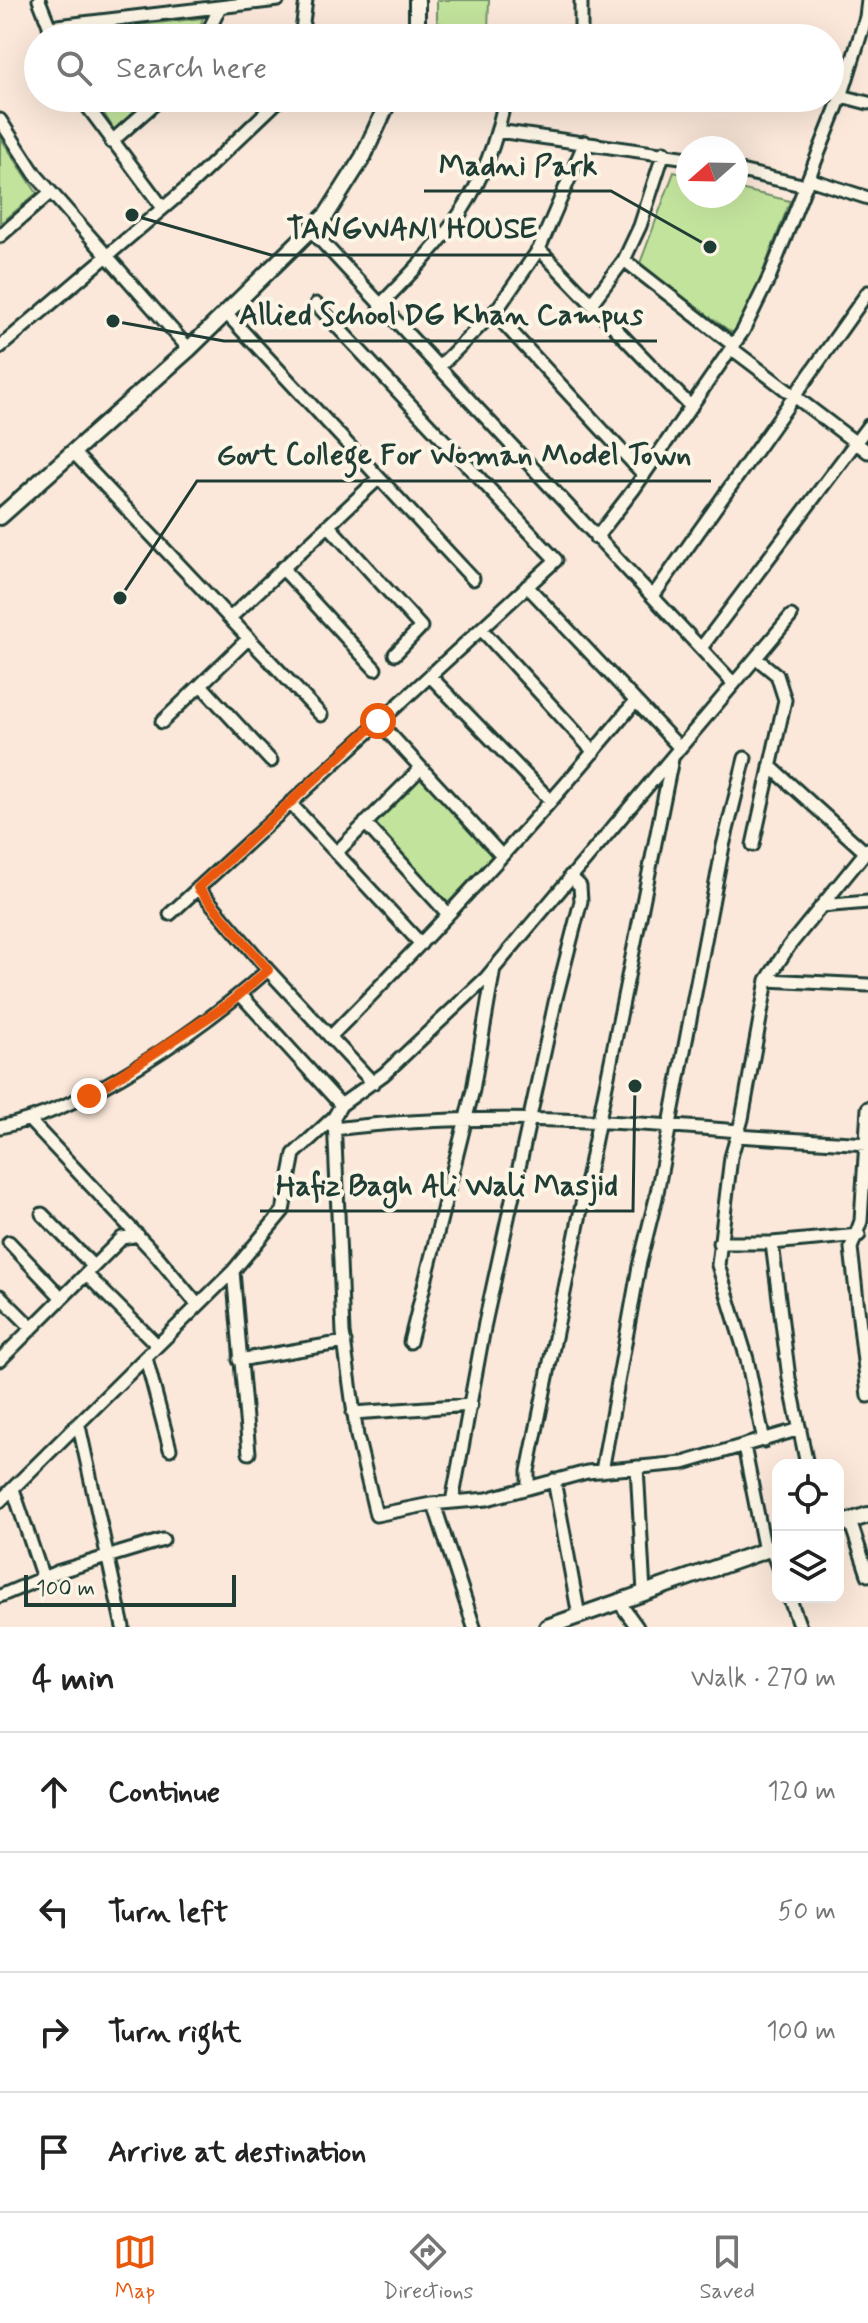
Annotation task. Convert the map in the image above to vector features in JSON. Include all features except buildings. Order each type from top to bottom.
[{"type":"street","points":[[39,0],[48,24]]},
{"type":"street","points":[[110,24],[278,0]]},
{"type":"street","points":[[303,24],[306,0]]},
{"type":"street","points":[[417,0],[417,24]]},
{"type":"street","points":[[581,0],[581,24]]},
{"type":"street","points":[[844,74],[867,17],[868,0]]},
{"type":"street","points":[[212,24],[220,7]]},
{"type":"street","points":[[844,96],[868,103]]},
{"type":"street","points":[[91,112],[163,208]]},
{"type":"street","points":[[111,142],[145,112]]},
{"type":"street","points":[[0,347],[163,208],[266,112]]},
{"type":"street","points":[[0,517],[189,349],[327,214],[363,157],[384,112]]},
{"type":"street","points":[[381,304],[437,247],[463,213],[484,172],[502,112]]},
{"type":"street","points":[[596,538],[644,475],[732,346],[769,278],[808,183],[830,112]]},
{"type":"street","points":[[0,120],[51,192],[189,349]]},
{"type":"street","points":[[498,131],[676,155]]},
{"type":"street","points":[[439,367],[494,313],[539,249],[585,142]]},
{"type":"street","points":[[591,304],[624,260],[640,226],[664,152]]},
{"type":"street","points":[[748,172],[868,198]]},
{"type":"street","points":[[0,236],[51,192]]},
{"type":"street","points":[[311,230],[734,684]]},
{"type":"street","points":[[539,249],[691,407]]},
{"type":"street","points":[[624,260],[868,452]]},
{"type":"street","points":[[653,596],[868,292]]},
{"type":"street","points":[[170,914],[556,560],[316,304]]},
{"type":"street","points":[[226,313],[473,579]]},
{"type":"street","points":[[494,313],[644,475]]},
{"type":"street","points":[[701,648],[868,426]]},
{"type":"street","points":[[73,452],[321,715]]},
{"type":"street","points":[[230,618],[379,478]]},
{"type":"street","points":[[328,525],[421,627],[395,654]]},
{"type":"street","points":[[282,568],[375,669]]},
{"type":"street","points":[[527,586],[676,752]]},
{"type":"street","points":[[791,616],[494,966],[373,1083],[341,1105],[334,1123],[345,1342],[353,1413],[376,1515],[434,1504],[487,1499],[554,1480],[602,1471],[683,1463],[800,1429]]},
{"type":"street","points":[[481,629],[594,752]]},
{"type":"street","points":[[162,722],[249,638]]},
{"type":"street","points":[[753,845],[785,700],[784,688],[777,675],[756,658]]},
{"type":"street","points":[[430,676],[551,801]]},
{"type":"street","points":[[201,685],[271,761]]},
{"type":"street","points":[[330,1037],[421,944],[551,801],[634,703]]},
{"type":"street","points":[[378,721],[501,855]]},
{"type":"street","points":[[528,1488],[528,1471],[548,1358],[676,752]]},
{"type":"street","points":[[602,1471],[616,1382],[723,846],[745,758]]},
{"type":"street","points":[[764,1441],[744,1349],[718,1265],[731,1157],[767,980],[867,850],[770,766]]},
{"type":"street","points":[[336,853],[421,768]]},
{"type":"street","points":[[290,803],[421,944]]},
{"type":"street","points":[[365,823],[448,914]]},
{"type":"street","points":[[852,869],[868,866]]},
{"type":"street","points":[[452,1502],[485,1323],[581,901],[580,886],[570,876]]},
{"type":"street","points":[[198,888],[268,970],[373,1083]]},
{"type":"street","points":[[821,906],[868,902]]},
{"type":"street","points":[[410,1342],[465,1121],[491,1000],[494,966]]},
{"type":"street","points":[[0,1127],[30,1121],[89,1096],[240,994],[268,970]]},
{"type":"street","points":[[767,980],[868,985]]},
{"type":"street","points":[[240,994],[341,1105]]},
{"type":"street","points":[[868,1108],[859,1235],[851,1248],[868,1396]]},
{"type":"street","points":[[0,1501],[233,1271],[283,1211],[294,1154],[334,1123],[416,1119],[669,1125],[867,1144]]},
{"type":"street","points":[[30,1121],[138,1235],[197,1304]]},
{"type":"street","points":[[42,1214],[157,1345]]},
{"type":"street","points":[[0,1360],[122,1238],[138,1235]]},
{"type":"street","points":[[719,1243],[772,1243],[859,1235]]},
{"type":"street","points":[[9,1242],[62,1298]]},
{"type":"street","points":[[772,1243],[806,1459]]},
{"type":"street","points":[[233,1271],[249,1453]]},
{"type":"street","points":[[0,1296],[32,1328]]},
{"type":"street","points":[[239,1360],[345,1342]]},
{"type":"street","points":[[146,1358],[170,1449]]},
{"type":"street","points":[[353,1413],[471,1405]]},
{"type":"street","points":[[79,1426],[123,1627]]},
{"type":"street","points":[[547,1627],[771,1549],[744,1446]]},
{"type":"street","points":[[637,1467],[644,1593]]},
{"type":"street","points":[[554,1480],[579,1616]]},
{"type":"street","points":[[13,1489],[43,1578]]},
{"type":"street","points":[[434,1504],[474,1627]]},
{"type":"street","points":[[868,1515],[844,1523],[868,1575]]},
{"type":"street","points":[[0,1596],[107,1556],[163,1540]]},
{"type":"street","points":[[619,1602],[637,1627]]},
{"type":"street","points":[[791,1603],[800,1627]]},
{"type":"green space","points":[[437,0],[489,0],[488,24],[437,23]]},
{"type":"green space","points":[[203,18],[201,24],[148,24]]},
{"type":"green space","points":[[103,112],[135,112],[114,130]]},
{"type":"green space","points":[[0,137],[37,193],[0,224]]},
{"type":"green space","points":[[674,172],[676,208],[748,208],[748,191],[790,201],[749,308],[734,334],[639,266]]},
{"type":"green space","points":[[420,778],[494,854],[446,905],[373,823]]},
{"type":"place","name":"TANGWANI HOUSE","points":[[132,215]]},
{"type":"place","name":"Madni Park","points":[[710,247]]},
{"type":"place","name":"Allied School DG Khan Campus","points":[[113,321]]},
{"type":"place","name":"Govt College For Woman Model Town","points":[[120,598]]},
{"type":"place","name":"Hafiz Bagh Ali Wali Masjid","points":[[635,1086]]},
{"type":"route","points":[[89,1096],[227,1005],[268,970],[198,888],[378,721]]}]
